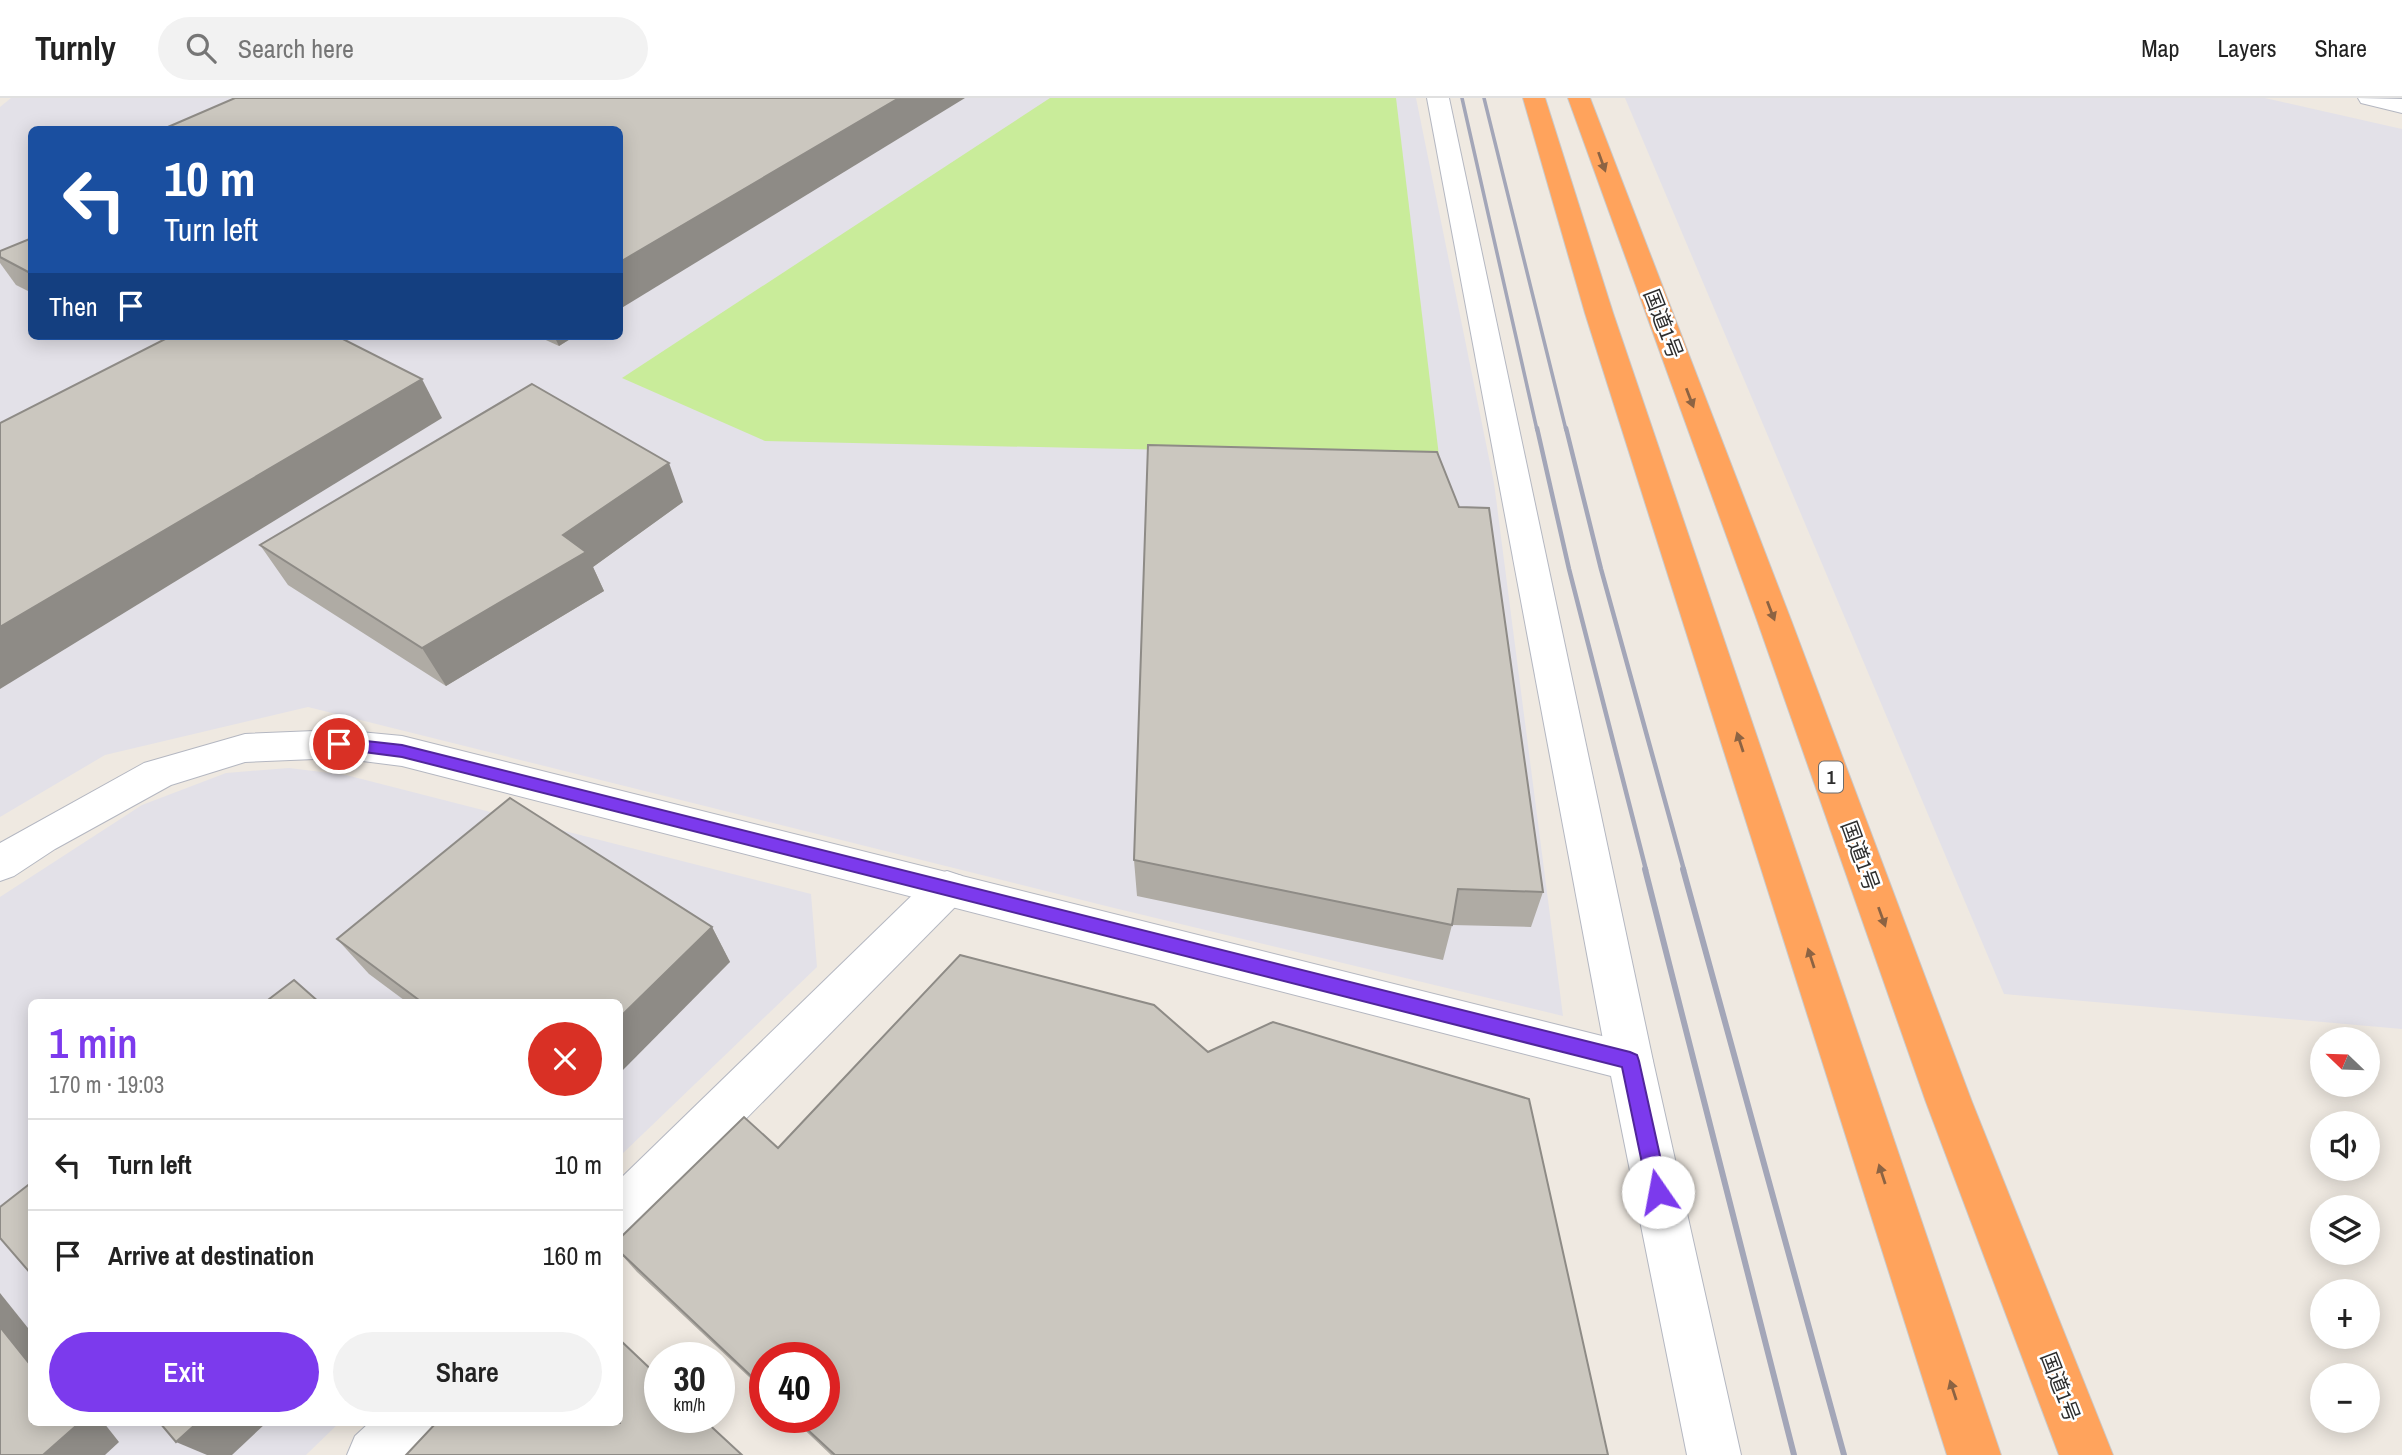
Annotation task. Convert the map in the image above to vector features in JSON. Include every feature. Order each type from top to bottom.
[{"type":"highway","points":[[1534,98],[1599,313],[1975,1455]]},
{"type":"highway","name":"国道1号","points":[[1579,98],[1950,1101],[2086,1455]]},
{"type":"street","points":[[1438,98],[1630,1061],[1714,1455]]},
{"type":"street","points":[[2369,98],[2402,106]]},
{"type":"street","points":[[0,864],[41,838],[158,775],[245,748],[339,744],[402,751],[1630,1061]]},
{"type":"street","points":[[623,1209],[947,888]]},
{"type":"street","points":[[374,1455],[404,1426]]},
{"type":"shaded area","points":[[11,98],[1416,98],[1494,483],[1563,1016],[1110,907],[308,707],[105,755],[0,817],[0,107]]},
{"type":"shaded area","points":[[1625,98],[2265,98],[2402,129],[2402,1029],[2004,994]]},
{"type":"shaded area","points":[[289,768],[346,775],[811,894],[817,967],[623,1153],[623,999],[28,999],[28,1426],[336,1426],[306,1455],[0,1455],[0,897],[142,805],[226,773]]},
{"type":"green space","points":[[1050,98],[1396,98],[1439,456],[765,441],[622,378]]},
{"type":"building","points":[[235,98],[899,98],[623,260],[623,126],[170,126]]},
{"type":"building","points":[[28,240],[28,272],[0,257],[0,251]]},
{"type":"building","points":[[163,340],[345,340],[422,379],[0,627],[0,423]]},
{"type":"building","points":[[532,384],[669,463],[563,535],[586,552],[422,648],[260,545]]},
{"type":"building","points":[[1148,445],[1437,452],[1459,507],[1489,508],[1543,892],[1458,889],[1452,925],[1134,860]]},
{"type":"building","points":[[510,798],[712,927],[623,1014],[623,999],[418,999],[337,939]]},
{"type":"building","points":[[960,955],[1154,1005],[1208,1052],[1273,1022],[1529,1099],[1608,1455],[835,1455],[811,1433],[840,1433],[840,1342],[749,1342],[749,1374],[735,1361],[735,1342],[715,1342],[623,1255],[623,1235],[744,1117],[778,1148]]},
{"type":"building","points":[[294,980],[315,999],[269,999]]},
{"type":"building","points":[[28,1185],[28,1270],[0,1238],[0,1207]]},
{"type":"building","points":[[0,1327],[28,1362],[28,1426],[76,1426],[43,1455],[0,1455]]},
{"type":"building","points":[[623,1343],[644,1363],[644,1433],[718,1433],[742,1455],[406,1455],[433,1426],[623,1426]]},
{"type":"building","points":[[163,1426],[194,1426],[176,1442]]},
{"type":"railway","points":[[1462,98],[1537,430]]},
{"type":"railway","points":[[1484,98],[1566,430]]},
{"type":"railway","points":[[1537,428],[1569,569],[1646,870]]},
{"type":"railway","points":[[1566,428],[1601,569],[1684,870]]},
{"type":"railway","points":[[1645,869],[1794,1455]]},
{"type":"railway","points":[[1683,869],[1844,1455]]},
{"type":"route","points":[[339,744],[402,751],[1630,1061],[1658,1192]]}]
